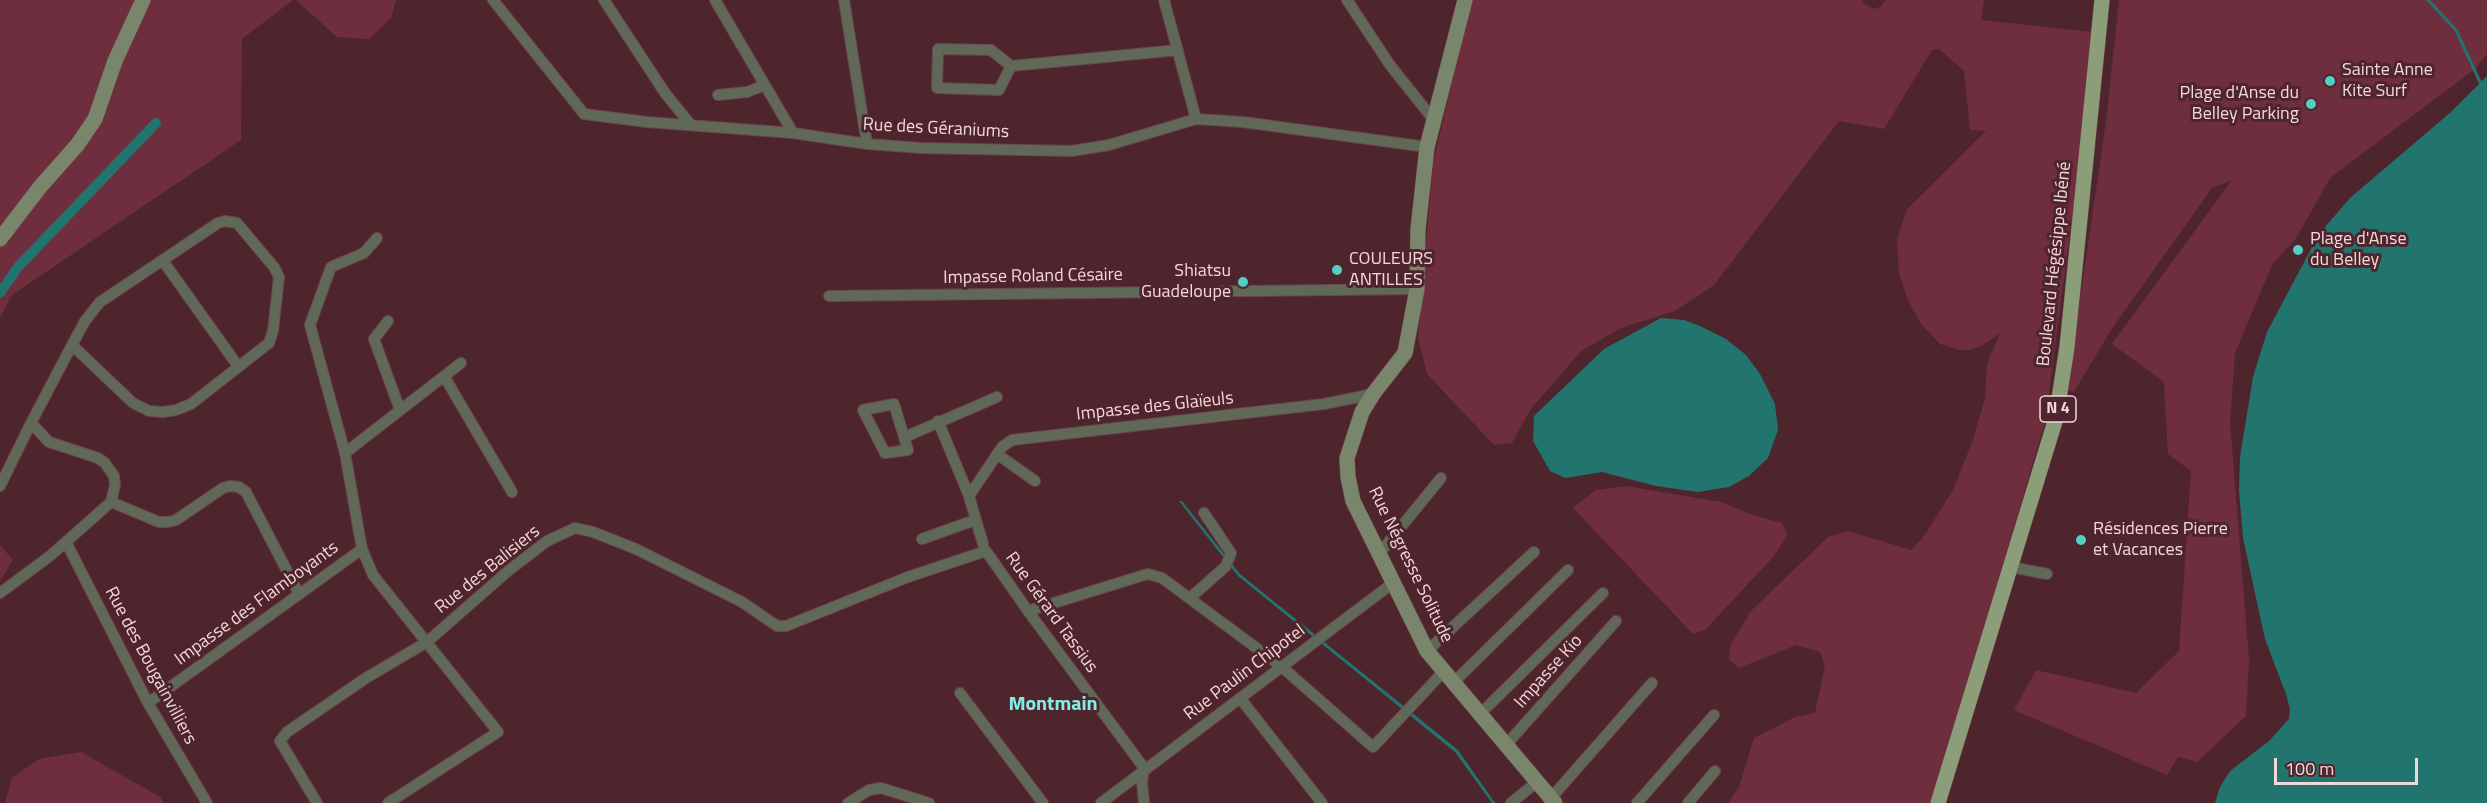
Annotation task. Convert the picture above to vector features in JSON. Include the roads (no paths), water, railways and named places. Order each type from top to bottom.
[{"type":"main road","name":"Boulevard Hégésippe Ibéné","points":[[1939,802],[2058,406],[2067,347],[2102,0]]},
{"type":"street","points":[[0,238],[78,144],[95,118],[116,61],[143,0]]},
{"type":"street","name":"Rue des Géraniums","points":[[493,0],[584,114],[793,133],[867,144],[922,148],[1072,151],[1109,145],[1196,119],[1243,122],[1427,147]]},
{"type":"street","points":[[604,0],[665,93],[691,125]]},
{"type":"street","points":[[715,0],[793,133]]},
{"type":"street","points":[[844,0],[867,144]]},
{"type":"street","points":[[1164,0],[1196,119]]},
{"type":"street","points":[[1347,0],[1390,65],[1433,119]]},
{"type":"street","name":"Rue Négresse Solitude","points":[[1465,0],[1427,147],[1418,229],[1417,289],[1405,353],[1373,394],[1354,432],[1347,458],[1350,502],[1379,554],[1427,651],[1553,801]]},
{"type":"street","points":[[1011,66],[999,90],[937,88],[938,49],[991,50],[1011,66],[1178,50]]},
{"type":"street","points":[[718,95],[747,93],[765,85]]},
{"type":"street","points":[[0,486],[72,345],[90,313],[100,302],[218,223],[230,221],[237,223],[274,267],[279,284],[269,343],[191,404],[163,412],[148,411],[133,403],[72,345]]},
{"type":"street","name":"Impasse des Flamboyants","points":[[148,703],[362,549],[345,453],[310,325],[331,267],[364,253],[377,238]]},
{"type":"street","points":[[163,261],[238,366]]},
{"type":"street","name":"Impasse Roland Césaire","points":[[829,296],[1417,289]]},
{"type":"street","points":[[388,321],[374,339],[400,410]]},
{"type":"street","points":[[345,453],[461,363]]},
{"type":"street","points":[[444,376],[512,492]]},
{"type":"street","name":"Impasse des Glaïeuls","points":[[969,496],[1002,447],[1012,440],[1324,404],[1373,394]]},
{"type":"street","points":[[905,437],[996,397]]},
{"type":"street","points":[[894,404],[905,437],[908,450],[885,453],[863,410],[894,404]]},
{"type":"street","points":[[938,421],[969,496],[983,544]]},
{"type":"street","points":[[0,593],[66,542],[111,502],[115,485],[114,476],[105,463],[98,458],[49,442],[31,423]]},
{"type":"street","points":[[997,454],[1035,481]]},
{"type":"street","points":[[1379,554],[1441,478]]},
{"type":"street","points":[[111,502],[159,522],[168,522],[177,520],[223,488],[239,487],[246,492],[299,594]]},
{"type":"street","points":[[1190,598],[1226,566],[1231,553],[1204,513]]},
{"type":"street","points":[[922,539],[975,520]]},
{"type":"street","name":"Rue des Balisiers","points":[[317,803],[280,741],[287,732],[327,704],[427,642],[508,571],[547,541],[575,528],[593,532],[636,549],[742,602],[777,626],[786,626],[799,621]]},
{"type":"street","name":"Rue des Bougainvilliers","points":[[66,542],[148,703],[207,803]]},
{"type":"street","points":[[362,549],[373,575],[498,732],[388,803]]},
{"type":"street","name":"Rue Gérard Tassius","points":[[799,621],[908,577],[986,551],[1144,768]]},
{"type":"street","points":[[1427,651],[1534,552]]},
{"type":"street","points":[[2011,567],[2048,574]]},
{"type":"street","points":[[1028,611],[1148,574],[1162,578],[1282,667],[1373,747],[1568,570]]},
{"type":"street","name":"Rue Paulin Chipotel","points":[[1101,803],[1144,768],[1393,583]]},
{"type":"street","points":[[1480,714],[1603,593]]},
{"type":"street","name":"Impasse Kio","points":[[1506,745],[1616,621]]},
{"type":"street","points":[[1553,801],[1652,683]]},
{"type":"street","points":[[960,693],[1043,803]]},
{"type":"street","points":[[1240,698],[1322,803]]},
{"type":"street","points":[[1637,803],[1714,715]]},
{"type":"street","points":[[1144,768],[1142,781],[1144,803]]},
{"type":"street","points":[[1688,803],[1715,771]]},
{"type":"street","points":[[1511,803],[1538,781]]},
{"type":"street","points":[[848,803],[868,790],[881,788],[929,803]]},
{"type":"water","points":[[2487,76],[2487,803],[2215,803],[2220,787],[2230,771],[2269,741],[2289,719],[2290,709],[2286,694],[2265,639],[2243,538],[2239,491],[2240,457],[2253,377],[2267,332],[2319,234],[2350,198],[2451,112]]},
{"type":"water","points":[[1661,318],[1684,320],[1700,326],[1726,339],[1746,355],[1760,374],[1775,404],[1778,430],[1768,458],[1749,476],[1729,487],[1698,492],[1656,486],[1602,472],[1565,478],[1550,471],[1533,441],[1534,416],[1604,349]]},
{"type":"water","points":[[1179,501],[1182,501],[1240,574],[1458,750],[1495,803],[1492,803],[1455,752],[1238,576]]},
{"type":"waterway","points":[[2428,0],[2456,30],[2480,82]]},
{"type":"waterway","points":[[0,293],[18,267],[156,123]]},
{"type":"place","name":"Sainte Anne Kite Surf","points":[[2330,81]]},
{"type":"place","name":"Plage d'Anse du Belley Parking","points":[[2311,104]]},
{"type":"place","name":"Plage d'Anse du Belley","points":[[2298,250]]},
{"type":"place","name":"COULEURS ANTILLES","points":[[1337,270]]},
{"type":"place","name":"Shiatsu Guadeloupe","points":[[1243,282]]},
{"type":"place","name":"Résidences Pierre et Vacances","points":[[2081,540]]},
{"type":"district","name":"Montmain","points":[[1053,705]]}]
